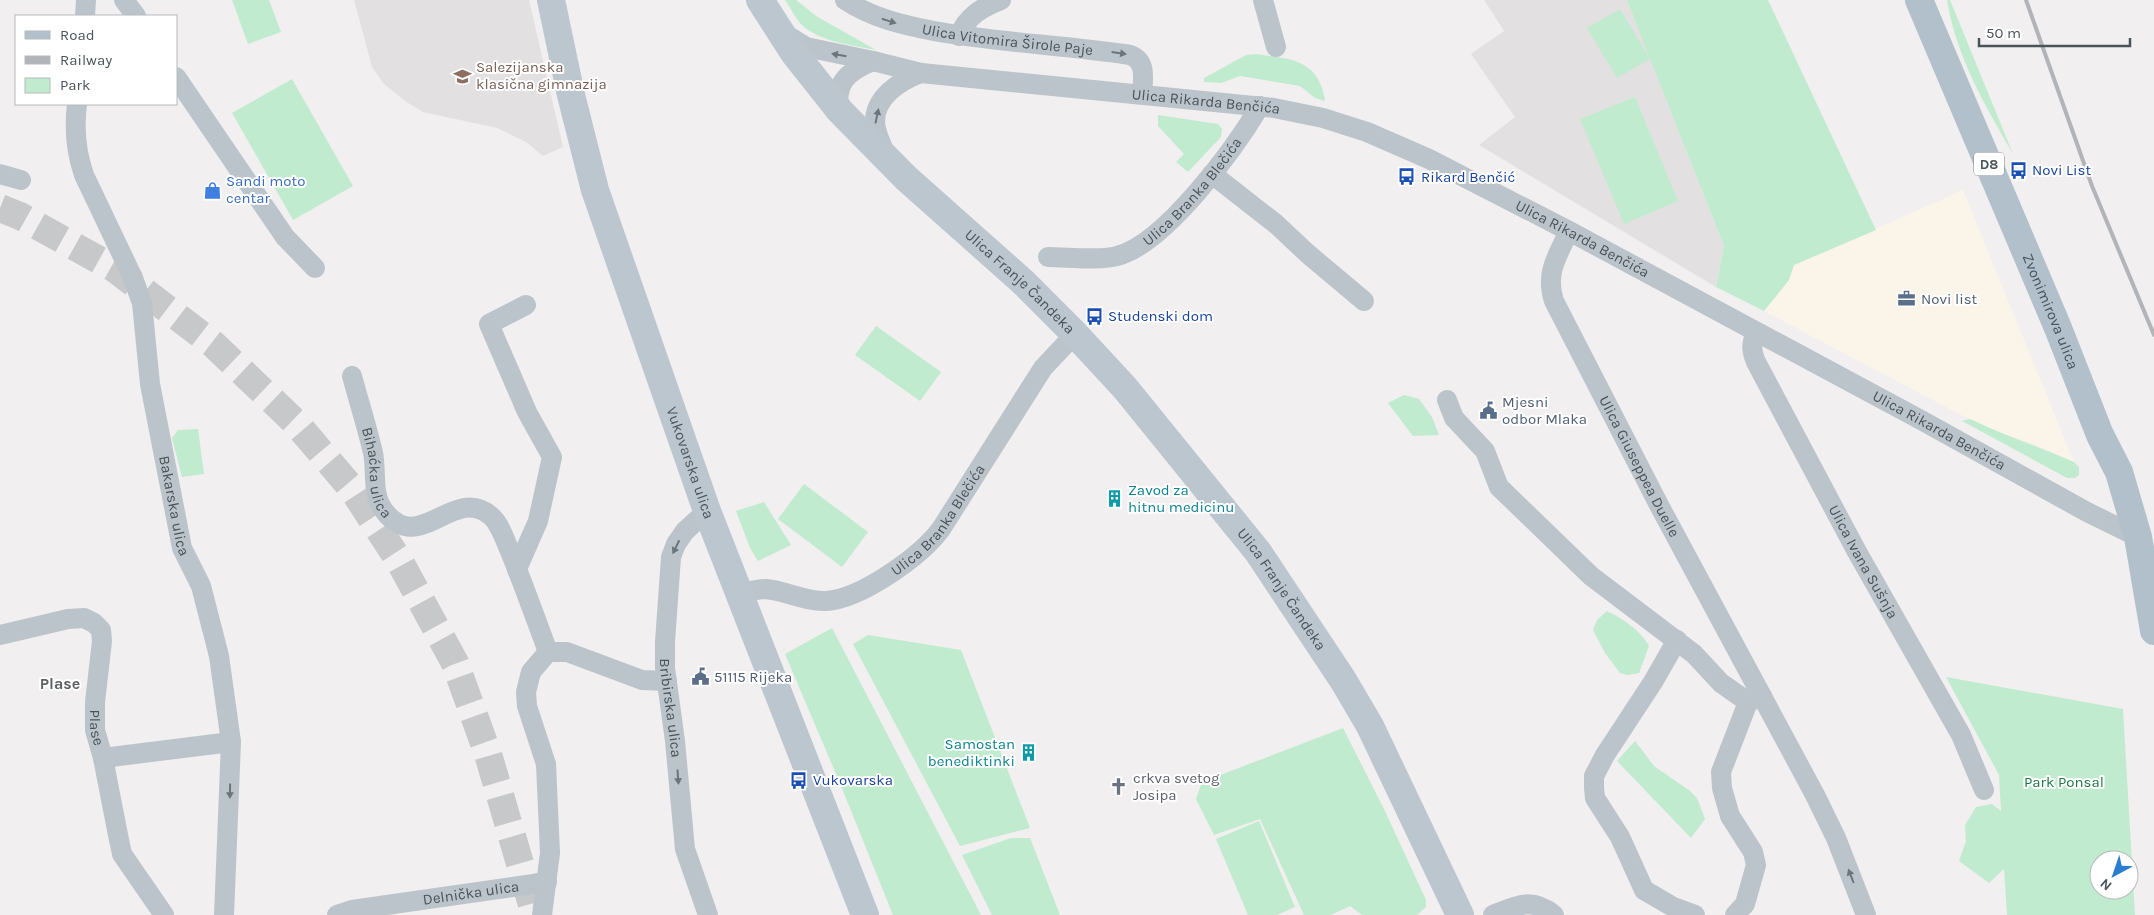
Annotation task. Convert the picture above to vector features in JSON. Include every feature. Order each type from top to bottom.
[{"type":"main road","name":"Zvonimirova ulica","points":[[1919,0],[2058,328],[2100,435],[2119,472],[2149,544],[2154,631]]},
{"type":"street","points":[[85,15],[86,0]]},
{"type":"street","points":[[124,0],[135,15]]},
{"type":"street","name":"Vukovarska ulica","points":[[551,0],[591,177],[666,399],[707,511],[865,915]]},
{"type":"street","name":"Ulica Franje Čandeka","points":[[760,0],[777,29],[809,74],[840,111],[889,162],[1023,282],[1075,334],[1125,388],[1258,552],[1343,680],[1370,726],[1460,915]]},
{"type":"street","name":"Ulica Vitomira Širole Paje","points":[[845,0],[861,10],[903,25],[959,36],[981,40],[1130,55],[1138,59],[1143,68],[1142,94]]},
{"type":"street","points":[[959,36],[963,25],[970,17],[982,8],[1001,0]]},
{"type":"street","points":[[1263,0],[1276,47]]},
{"type":"street","name":"Ulica Rikarda Benčića","points":[[777,29],[806,47],[921,73],[1260,106],[1323,118],[1397,145],[1569,231],[2149,544]]},
{"type":"street","points":[[840,111],[837,98],[840,86],[849,74],[872,61]]},
{"type":"street","name":"Ulica Franje Čandeka","points":[[889,162],[876,129],[875,121],[878,110],[883,100],[894,88],[921,73]]},
{"type":"street","points":[[178,80],[285,237],[315,268]]},
{"type":"street","name":"Bakarska ulica","points":[[77,105],[76,136],[81,167],[142,303],[150,384],[182,548],[201,586],[219,656],[231,742],[224,915]]},
{"type":"street","name":"Ulica Branka Blečića","points":[[1048,257],[1115,257],[1142,244],[1172,219],[1212,174],[1240,139],[1260,106]]},
{"type":"street","points":[[0,174],[20,180]]},
{"type":"street","points":[[1212,174],[1276,224],[1308,254],[1364,301]]},
{"type":"street","name":"Ulica Giuseppea Duelle","points":[[1569,231],[1551,271],[1550,290],[1554,302],[1755,699],[1836,838],[1866,915]]},
{"type":"street","points":[[517,569],[538,521],[552,457],[527,412],[488,324],[526,305]]},
{"type":"street","name":"Ulica Ivana Sušnja","points":[[1756,332],[1751,343],[1756,362],[1874,583],[1961,735],[1984,790]]},
{"type":"street","name":"Ulica Branka Blečića","points":[[740,593],[766,589],[812,600],[828,601],[870,585],[904,565],[924,549],[941,529],[1043,368],[1075,334]]},
{"type":"street","name":"Bihaćka ulica","points":[[352,376],[374,456],[376,488],[383,511],[400,526],[416,528],[442,515],[472,507],[490,515],[498,523],[548,652]]},
{"type":"street","name":"Ulica Giuseppea Duelle","points":[[1446,400],[1454,418],[1485,452],[1499,487],[1591,576],[1677,640],[1694,654],[1721,683],[1755,699]]},
{"type":"street","name":"Bribirska ulica","points":[[707,511],[685,531],[676,544],[671,557],[665,642],[667,681],[675,741],[685,849],[708,915]]},
{"type":"street","name":"Plase","points":[[0,635],[68,619],[84,618],[94,623],[101,630],[102,641],[95,702],[95,730],[103,758],[122,854],[164,915]]},
{"type":"street","points":[[1677,640],[1653,682],[1605,755],[1594,776],[1594,788],[1595,798],[1620,837],[1636,868],[1644,890],[1673,907],[1695,915]]},
{"type":"street","points":[[542,915],[550,853],[546,764],[527,706],[526,692],[531,672],[548,652],[567,652],[642,680],[667,681]]},
{"type":"street","points":[[1735,915],[1745,904],[1756,865],[1754,852],[1730,816],[1722,788],[1721,772],[1755,699]]},
{"type":"street","points":[[103,758],[231,742]]},
{"type":"street","name":"Delnička ulica","points":[[336,915],[352,910],[547,882]]},
{"type":"street","points":[[1493,915],[1526,903],[1542,905],[1554,915]]},
{"type":"shaded area","name":"Salezijanska klasična gimnazija","points":[[354,0],[529,0],[563,147],[543,156],[526,142],[497,128],[423,112],[405,101],[384,84],[372,67]]},
{"type":"shaded area","points":[[1484,0],[1627,0],[1724,246],[1716,287],[1479,145],[1515,117],[1471,54],[1504,31]]},
{"type":"shaded area","name":"Novi list","points":[[1963,190],[2074,462],[2029,442],[2006,436],[1957,413],[1764,311],[1789,280],[1794,265]]},
{"type":"green space","points":[[232,0],[269,0],[281,32],[248,44]]},
{"type":"green space","points":[[785,0],[796,0],[816,16],[876,50],[835,42],[816,35],[800,23]]},
{"type":"green space","points":[[1627,0],[1768,0],[1876,230],[1794,265],[1789,280],[1764,311],[1716,287],[1724,246],[1650,59],[1617,78],[1587,28],[1620,9],[1649,57]]},
{"type":"green space","points":[[1947,0],[1950,0],[2013,154],[1992,118],[1964,61],[1951,21]]},
{"type":"green space","points":[[1256,54],[1280,57],[1309,68],[1316,75],[1321,86],[1324,101],[1315,98],[1300,86],[1240,76],[1221,83],[1204,82],[1204,78],[1246,55]]},
{"type":"green space","points":[[292,79],[353,186],[293,220],[232,113]]},
{"type":"green space","points":[[1635,97],[1678,201],[1624,224],[1580,119]]},
{"type":"green space","points":[[1158,115],[1218,124],[1222,129],[1221,137],[1188,172],[1176,162],[1184,154],[1158,126]]},
{"type":"green space","points":[[876,326],[941,372],[920,401],[855,355]]},
{"type":"green space","points":[[1404,395],[1419,399],[1432,417],[1439,435],[1413,436],[1388,403]]},
{"type":"green space","points":[[1970,419],[2074,462],[2079,467],[2079,475],[2075,478],[2067,478],[1962,421]]},
{"type":"green space","points":[[198,429],[204,474],[182,477],[172,438],[178,430]]},
{"type":"green space","points":[[804,484],[868,532],[842,567],[778,519]]},
{"type":"green space","points":[[764,502],[791,545],[758,561],[750,548],[736,511]]},
{"type":"green space","points":[[1607,611],[1619,617],[1646,640],[1649,646],[1639,673],[1628,675],[1620,673],[1605,653],[1593,630],[1597,620]]},
{"type":"green space","points":[[832,628],[981,915],[893,915],[785,654]]},
{"type":"green space","points":[[868,635],[961,650],[1030,828],[960,846],[853,644]]},
{"type":"green space","name":"Park Ponsal","points":[[1946,677],[2123,709],[2131,850],[2089,850],[2089,900],[2134,900],[2135,915],[2007,915],[2004,869],[1989,883],[1959,861],[1966,841],[1965,825],[1976,807],[1992,804],[2001,811],[1999,775]]},
{"type":"green space","points":[[1343,728],[1385,811],[1426,900],[1426,907],[1417,915],[1362,915],[1350,906],[1331,915],[1304,915],[1260,819],[1214,835],[1196,799],[1202,782]]},
{"type":"green space","points":[[1635,741],[1654,766],[1697,798],[1705,819],[1691,838],[1617,761]]},
{"type":"green space","points":[[1259,821],[1295,907],[1277,915],[1248,915],[1216,839]]},
{"type":"green space","points":[[1011,838],[1030,838],[1060,915],[992,915],[962,855]]},
{"type":"tunnel","points":[[0,208],[20,216],[115,269],[213,344],[296,423],[353,490],[400,562],[455,663],[488,754],[535,915]]},
{"type":"railway","points":[[2026,0],[2092,186],[2154,335]]},
{"type":"place","name":"Salezijanska klasična gimnazija","points":[[462,76]]},
{"type":"place","name":"Novi List","points":[[2018,170]]},
{"type":"place","name":"Rikard Benčić","points":[[1407,177]]},
{"type":"place","name":"Sandi moto centar","points":[[212,190]]},
{"type":"place","name":"Novi list","points":[[1907,299]]},
{"type":"place","name":"Studenski dom","points":[[1094,316]]},
{"type":"place","name":"Mjesni odbor Mlaka","points":[[1488,411]]},
{"type":"place","name":"Zavod za hitnu medicinu","points":[[1114,499]]},
{"type":"place","name":"51115 Rijeka","points":[[700,677]]},
{"type":"place","name":"Samostan benediktinki","points":[[1029,753]]},
{"type":"place","name":"Vukovarska","points":[[799,780]]},
{"type":"place","name":"crkva svetog Josipa","points":[[1119,787]]},
{"type":"district","name":"Plase","points":[[60,683]]}]
